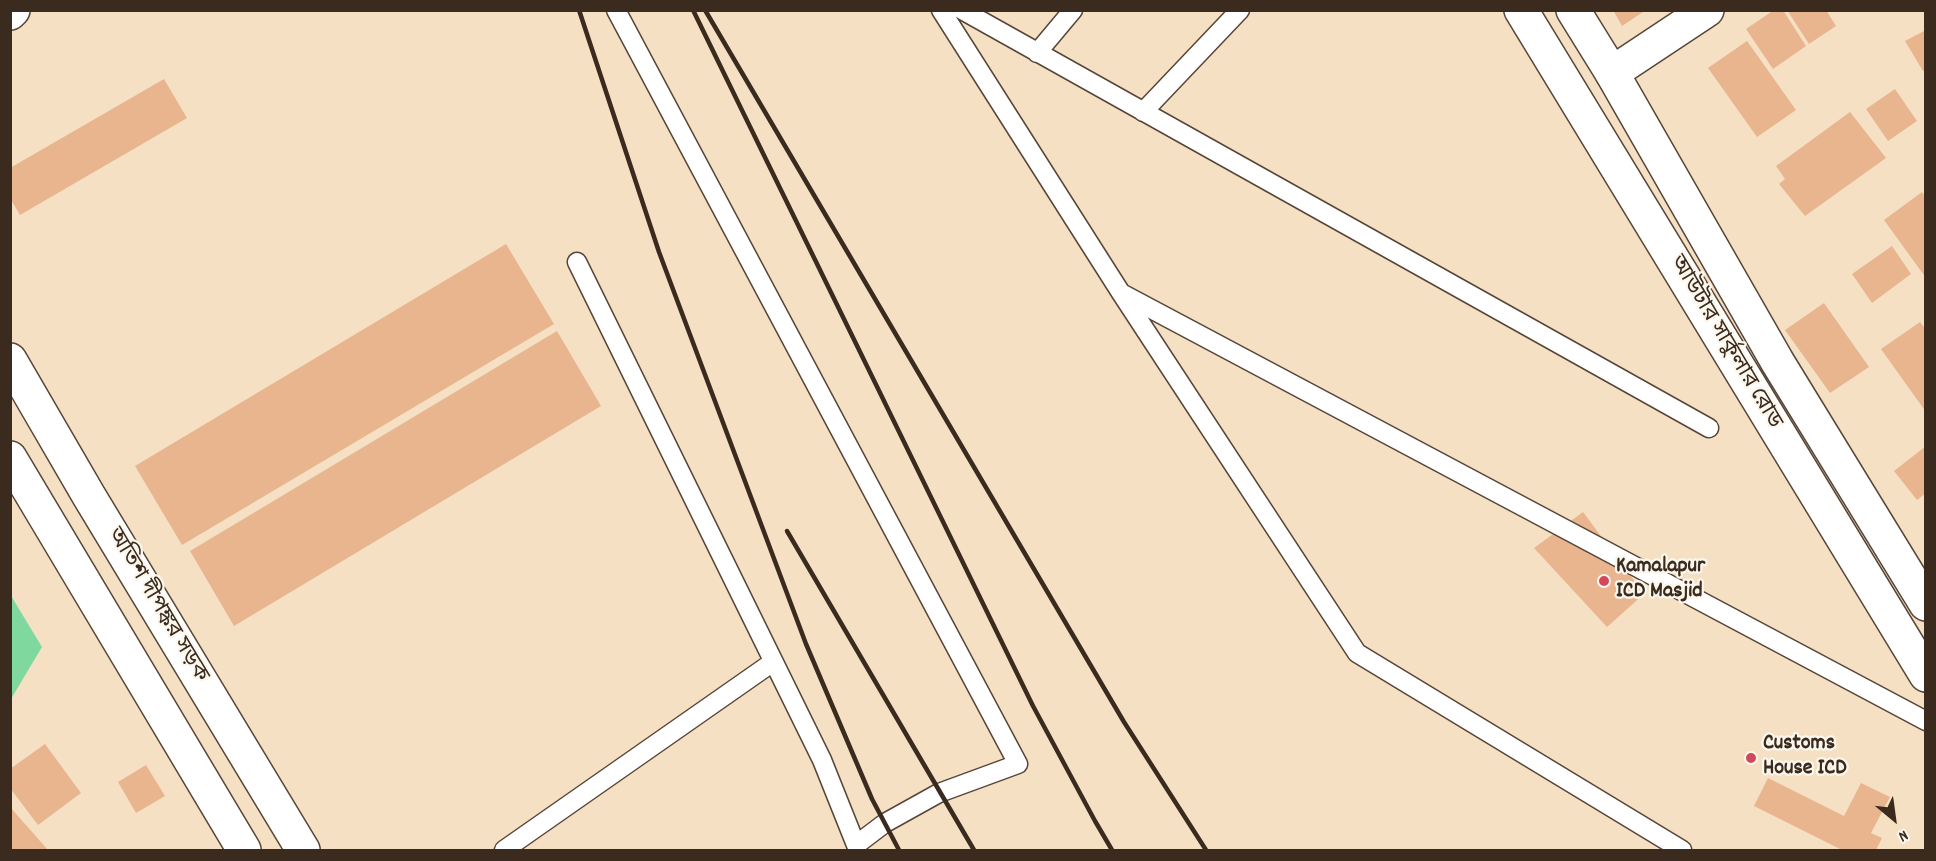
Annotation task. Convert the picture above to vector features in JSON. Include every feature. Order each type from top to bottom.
[{"type":"main road","name":"আউটার সার্কুলার রোড","points":[[1521,10],[1926,675]]},
{"type":"main road","name":"আউটার সার্কুলার রোড","points":[[1573,10],[1612,73],[1777,361],[1926,604]]},
{"type":"main road","points":[[1612,73],[1707,10]]},
{"type":"main road","name":"অতিশ দীপঙ্কর সড়ক","points":[[10,360],[89,496],[303,850]]},
{"type":"main road","points":[[10,458],[244,850]]},
{"type":"lane","points":[[577,262],[822,760],[857,848],[885,823],[939,793],[1018,764],[616,10]]},
{"type":"lane","points":[[941,10],[1121,293],[1357,653],[1682,850]]},
{"type":"lane","points":[[962,10],[1709,428]]},
{"type":"lane","points":[[1037,53],[1073,10]]},
{"type":"lane","points":[[1143,112],[1240,10]]},
{"type":"lane","points":[[1121,293],[1926,721]]},
{"type":"lane","points":[[504,850],[773,662]]},
{"type":"green space","points":[[10,594],[42,647],[11,699],[10,699]]},
{"type":"building","points":[[1613,10],[1646,10],[1622,26]]},
{"type":"building","points":[[1774,10],[1783,10],[1806,46],[1773,69],[1746,29]]},
{"type":"building","points":[[1787,10],[1826,10],[1836,26],[1809,44]]},
{"type":"building","points":[[1926,30],[1926,70],[1923,71],[1905,41]]},
{"type":"building","points":[[1747,41],[1796,110],[1757,137],[1708,68]]},
{"type":"building","points":[[164,79],[187,118],[20,215],[10,198],[10,168]]},
{"type":"building","points":[[1895,89],[1917,121],[1888,141],[1866,109]]},
{"type":"building","points":[[1850,112],[1886,158],[1805,216],[1779,184],[1785,179],[1776,166]]},
{"type":"building","points":[[1922,192],[1926,198],[1926,278],[1884,220]]},
{"type":"building","points":[[506,244],[554,324],[182,545],[135,466]]},
{"type":"building","points":[[1892,246],[1911,274],[1872,303],[1852,274]]},
{"type":"building","points":[[1824,303],[1869,367],[1830,393],[1785,330]]},
{"type":"building","points":[[1920,322],[1926,330],[1926,412],[1881,349]]},
{"type":"building","points":[[557,331],[601,406],[234,626],[190,551]]},
{"type":"building","points":[[1926,446],[1926,493],[1917,500],[1894,471]]},
{"type":"building","points":[[1583,512],[1644,594],[1607,627],[1534,548]]},
{"type":"building","points":[[45,744],[81,793],[38,825],[10,788],[10,769]]},
{"type":"building","points":[[146,765],[165,796],[136,813],[118,782]]},
{"type":"building","points":[[1768,778],[1844,816],[1861,783],[1890,797],[1871,833],[1882,838],[1876,850],[1842,850],[1754,806]]},
{"type":"building","points":[[10,807],[48,850],[10,850]]},
{"type":"railway","points":[[579,10],[659,252],[806,644],[872,799],[899,850]]},
{"type":"railway","points":[[693,10],[1033,706],[1112,850]]},
{"type":"railway","points":[[705,10],[1124,722],[1206,850]]},
{"type":"railway","points":[[787,531],[974,850]]},
{"type":"place","name":"Kamalapur ICD Masjid","points":[[1604,581]]},
{"type":"place","name":"Customs House ICD","points":[[1751,758]]}]
